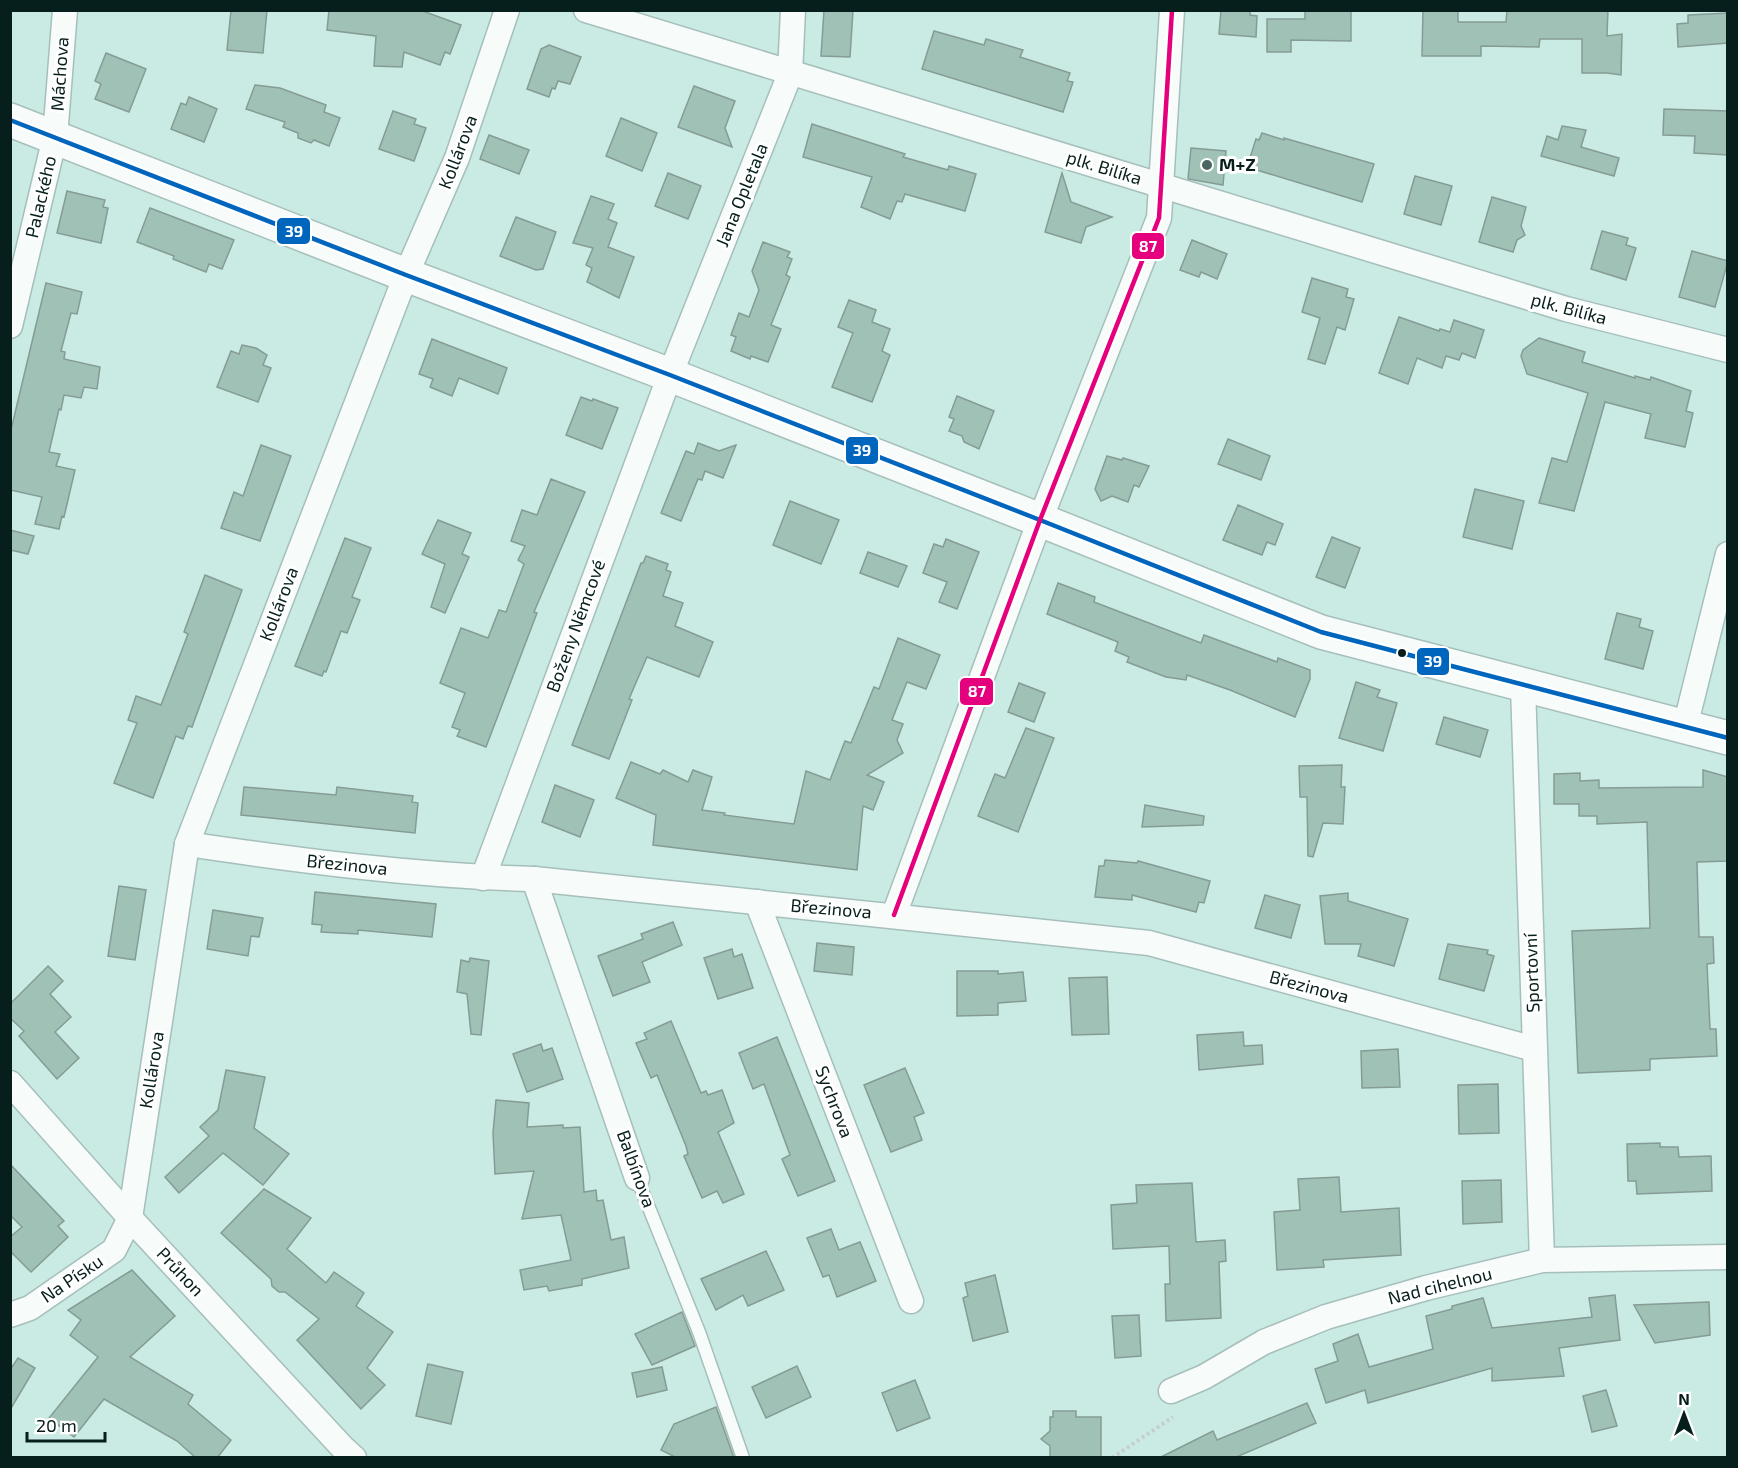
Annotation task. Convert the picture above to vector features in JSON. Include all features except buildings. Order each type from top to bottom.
[{"type":"street","name":"Máchova","points":[[55,137],[65,10]]},
{"type":"street","name":"Kollárova","points":[[130,1218],[187,844],[406,276],[457,158],[507,10]]},
{"type":"street","name":"plk. Bilíka","points":[[586,10],[1566,309],[1728,350]]},
{"type":"street","name":"Jana Opletala","points":[[670,375],[790,74],[793,10]]},
{"type":"street","points":[[894,915],[1040,519],[1159,218],[1163,186],[1172,10]]},
{"type":"street","points":[[10,120],[406,276],[670,375],[1040,519],[1322,632],[1728,738]]},
{"type":"street","name":"Palackého","points":[[10,326],[55,137]]},
{"type":"street","name":"Boženy Němcové","points":[[483,878],[670,375]]},
{"type":"street","points":[[1685,727],[1728,554]]},
{"type":"street","name":"Sportovní","points":[[1523,686],[1542,1260]]},
{"type":"street","name":"Březinova","points":[[187,844],[306,861],[483,878],[534,879],[1149,943],[1534,1049]]},
{"type":"street","name":"Balbínova","points":[[534,879],[638,1178]]},
{"type":"street","name":"Sychrova","points":[[757,902],[911,1302]]},
{"type":"street","name":"Průhon","points":[[10,1083],[130,1218],[354,1458]]},
{"type":"street","name":"Na Písku","points":[[10,1332],[20,1312],[114,1250],[130,1218]]},
{"type":"street","name":"Nad cihelnou","points":[[1171,1391],[1204,1377],[1264,1342],[1326,1317],[1426,1288],[1542,1260],[1728,1257]]},
{"type":"lane","name":"Balbínova","points":[[638,1178],[699,1332],[743,1458]]},
{"type":"path","points":[[1112,1458],[1176,1415]]},
{"type":"transit line","name":"87","points":[[894,915],[1040,520],[1159,218],[1172,10]]},
{"type":"transit line","name":"39","points":[[10,120],[406,275],[670,375],[1321,632],[1728,738]]},
{"type":"place","name":"M+Z","points":[[1207,165]]}]
